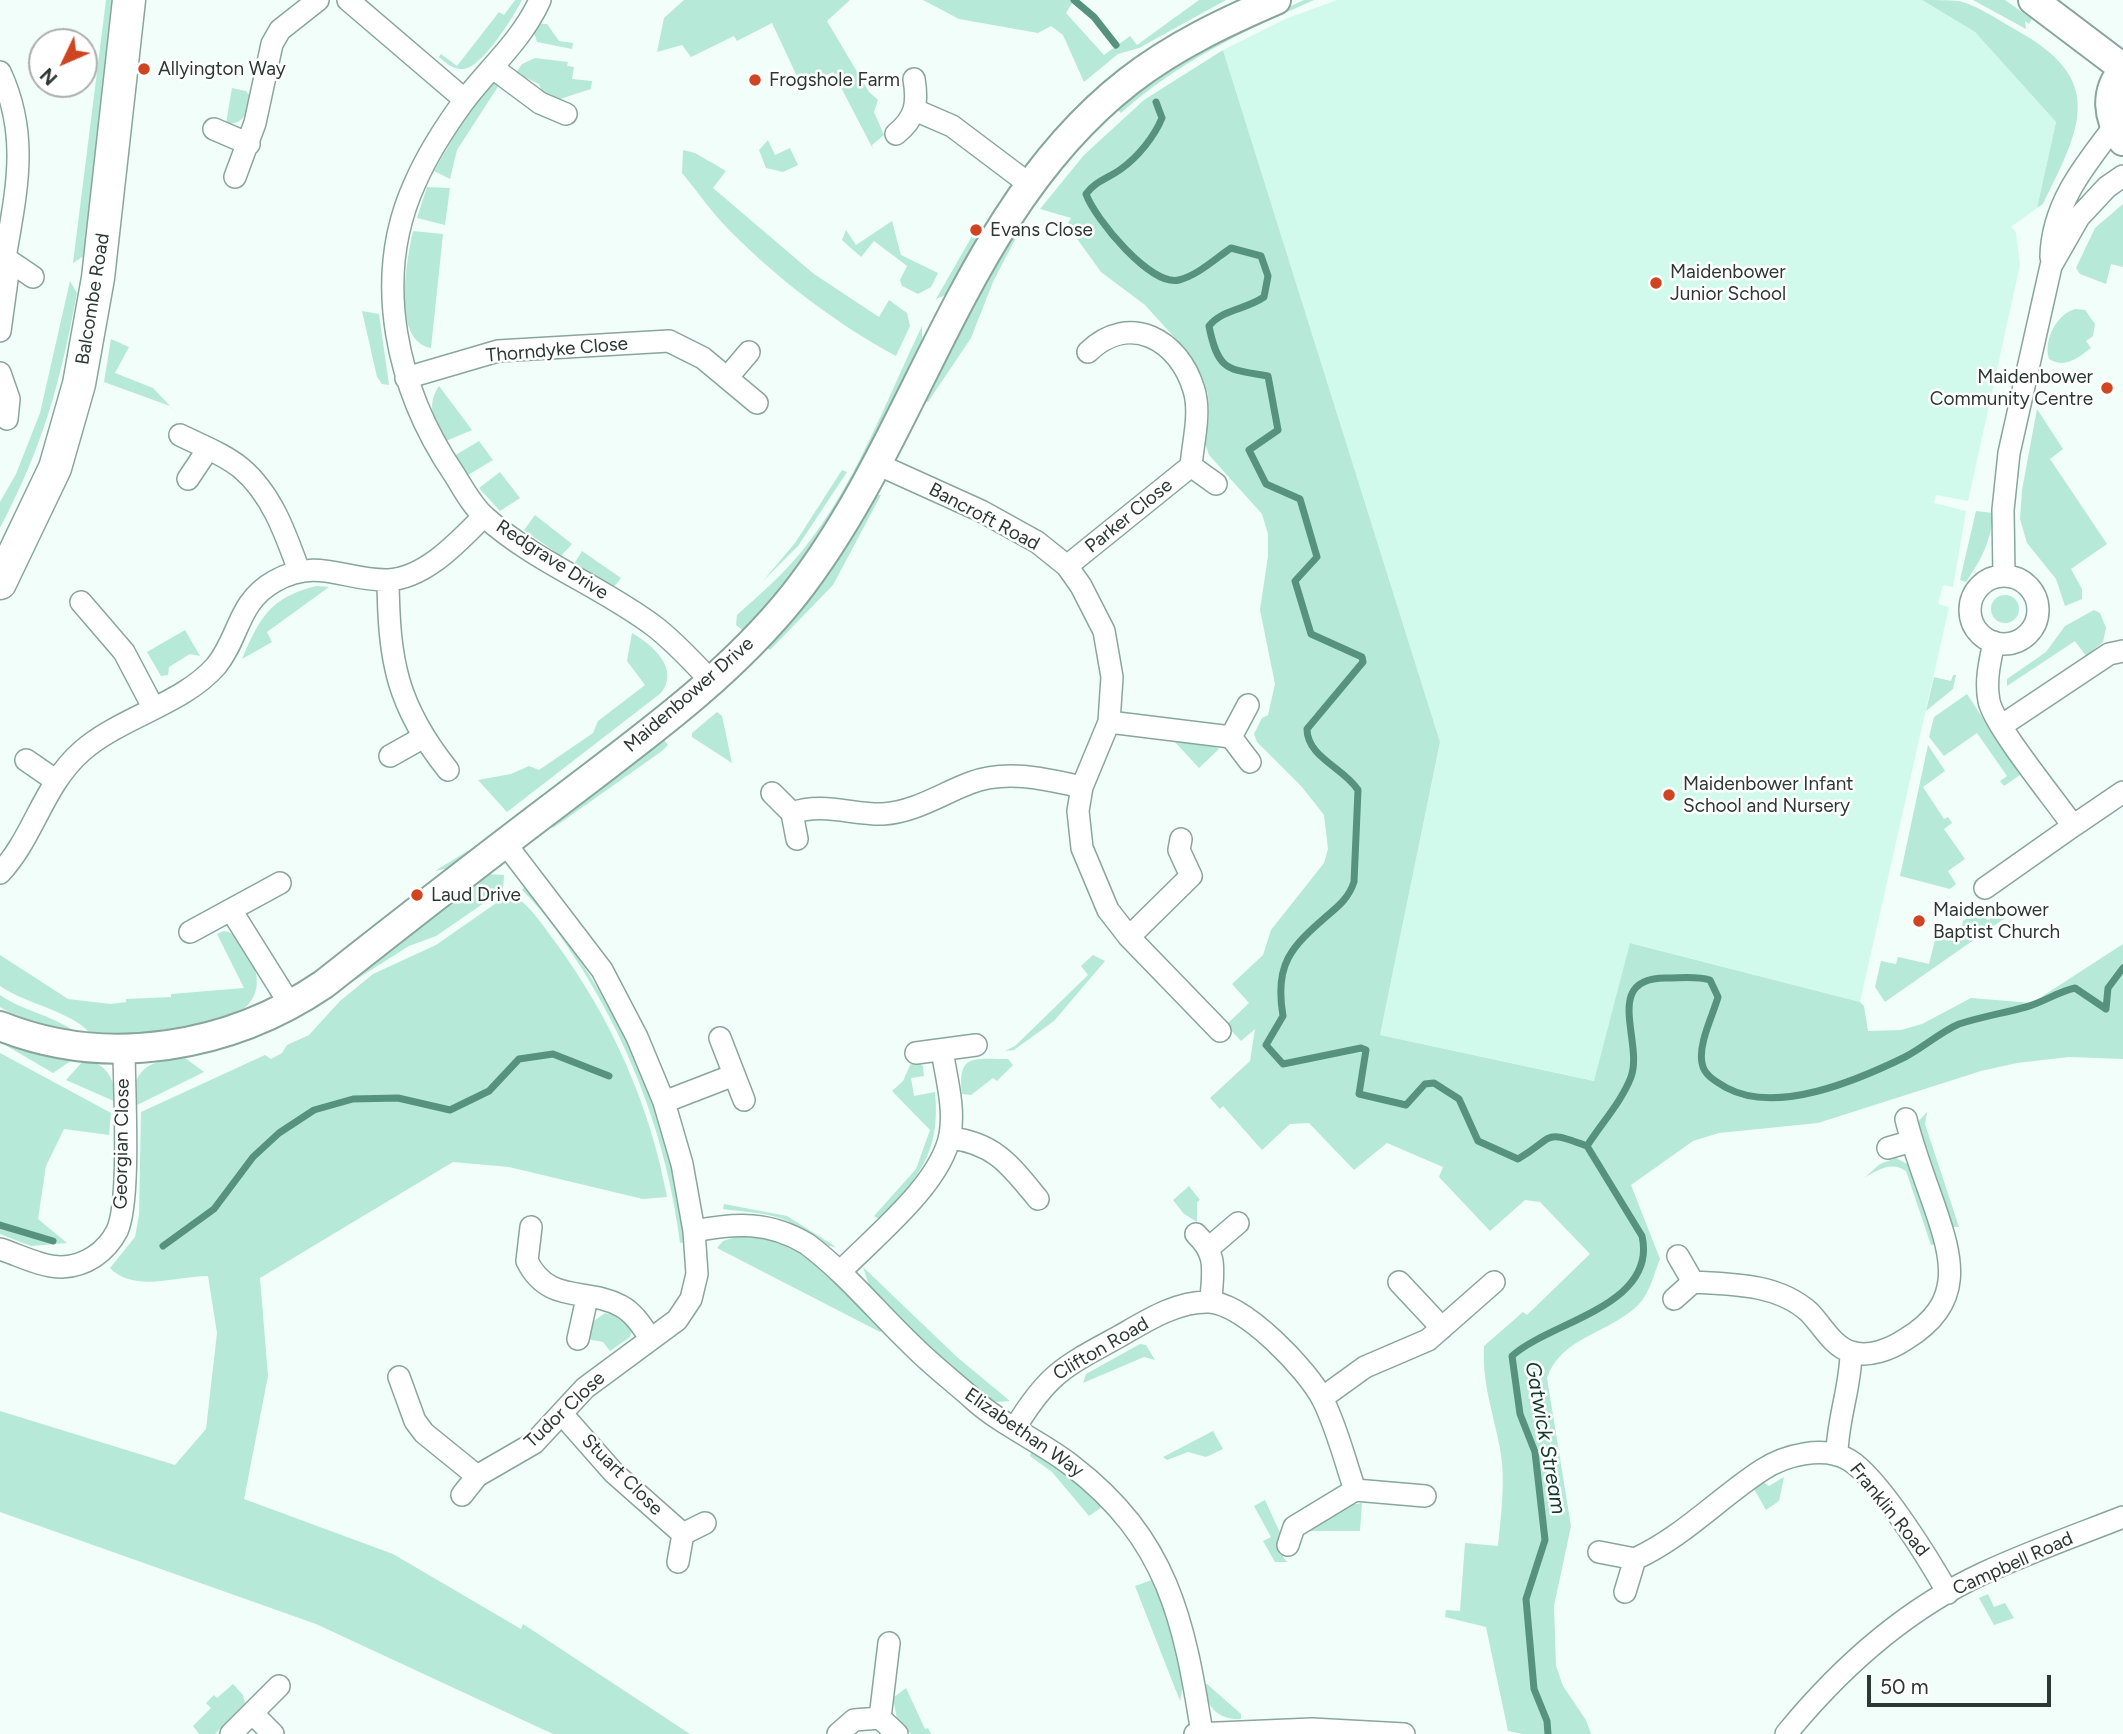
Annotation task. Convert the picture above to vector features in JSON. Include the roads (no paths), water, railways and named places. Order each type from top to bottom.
[{"type":"main road","name":"Balcombe Road","points":[[0,583],[55,468],[79,384],[98,278],[129,0]]},
{"type":"street","points":[[235,177],[249,144],[272,44],[280,30],[318,0]]},
{"type":"street","points":[[348,0],[465,100]]},
{"type":"street","name":"Redgrave Drive","points":[[540,0],[527,27],[465,100],[431,149],[414,186],[398,236],[393,277],[394,315],[406,378],[428,435],[484,516],[540,557],[654,626],[711,681]]},
{"type":"street","name":"Maidenbower Drive","points":[[0,1026],[56,1043],[124,1048],[190,1042],[267,1018],[291,1006],[711,681],[765,629],[795,593],[877,464],[989,247],[1029,184],[1073,132],[1128,82],[1214,28],[1276,0]]},
{"type":"street","points":[[2004,576],[2003,510],[2009,453],[2051,266],[2056,219],[2064,200],[2118,134],[2110,110],[2111,93],[2123,69],[2033,0]]},
{"type":"street","points":[[493,68],[540,103],[566,114]]},
{"type":"street","points":[[0,72],[12,99],[19,138],[3,258],[7,280],[0,331]]},
{"type":"street","points":[[896,134],[913,118],[914,79]]},
{"type":"street","points":[[915,110],[952,126],[1029,184]]},
{"type":"street","points":[[214,129],[249,144]]},
{"type":"street","points":[[2051,266],[2085,210],[2123,176]]},
{"type":"street","points":[[3,258],[33,277]]},
{"type":"street","name":"Parker Close","points":[[1067,566],[1191,466],[1195,392],[1187,372],[1174,355],[1148,335],[1128,331],[1101,339],[1088,352]]},
{"type":"street","name":"Thorndyke Close","points":[[406,378],[498,351],[669,341],[691,349],[727,378]]},
{"type":"street","points":[[749,352],[727,378],[757,403]]},
{"type":"street","points":[[0,373],[9,399],[7,419]]},
{"type":"street","points":[[180,435],[241,468],[258,486],[281,523],[299,571]]},
{"type":"street","points":[[188,479],[208,449]]},
{"type":"street","name":"Bancroft Road","points":[[877,464],[981,511],[1037,542],[1067,566],[1093,607],[1110,653],[1112,677],[1109,722],[1082,787],[1078,811],[1082,848],[1108,910],[1129,937],[1220,1031]]},
{"type":"street","name":"Parker Close","points":[[1191,466],[1216,484]]},
{"type":"street","points":[[0,873],[55,780],[82,751],[102,735],[202,680],[217,664],[246,606],[273,582],[314,568],[388,580],[407,576],[426,566],[484,516]]},
{"type":"street","points":[[2004,576],[2016,578],[2033,593],[2037,615],[2027,635],[2006,644],[1994,642],[1978,632],[1970,614],[1973,595],[1986,581],[2004,576]]},
{"type":"street","points":[[388,580],[394,666],[408,709],[422,738],[448,770]]},
{"type":"street","points":[[81,602],[124,652],[153,707]]},
{"type":"street","points":[[1994,642],[1989,667],[1989,703],[2001,726],[2073,826]]},
{"type":"street","points":[[2001,726],[2109,654],[2123,651]]},
{"type":"street","points":[[1231,737],[1248,705]]},
{"type":"street","points":[[1109,722],[1231,737],[1250,762]]},
{"type":"street","points":[[390,756],[422,738]]},
{"type":"street","points":[[26,760],[55,780]]},
{"type":"street","points":[[792,813],[814,807],[884,814],[906,810],[989,778],[1027,777],[1082,787]]},
{"type":"street","points":[[1985,888],[2123,792]]},
{"type":"street","points":[[772,793],[792,813],[797,839]]},
{"type":"street","points":[[1129,937],[1191,876],[1179,850],[1181,839]]},
{"type":"street","points":[[505,843],[602,970],[638,1037],[664,1102],[682,1164],[694,1231]]},
{"type":"street","points":[[190,932],[280,883]]},
{"type":"street","points":[[231,911],[291,1006]]},
{"type":"street","points":[[720,1038],[744,1100]]},
{"type":"street","points":[[916,1053],[976,1045]]},
{"type":"street","name":"Georgian Close","points":[[0,1249],[42,1264],[62,1267],[92,1259],[112,1240],[122,1214],[124,1048]]},
{"type":"street","points":[[841,1272],[919,1191],[950,1138],[951,1104],[942,1050]]},
{"type":"street","points":[[664,1102],[734,1074]]},
{"type":"street","points":[[1674,1299],[1693,1282],[1730,1284],[1777,1292],[1794,1300],[1838,1345],[1852,1353],[1884,1350],[1915,1334],[1935,1314],[1948,1291],[1951,1258],[1906,1119]]},
{"type":"street","points":[[950,1138],[974,1141],[986,1147],[1018,1174],[1038,1199]]},
{"type":"street","points":[[1888,1148],[1912,1140]]},
{"type":"street","name":"Elizabethan Way","points":[[694,1231],[735,1223],[775,1228],[807,1244],[841,1272],[915,1348],[978,1404],[1092,1482],[1132,1525],[1156,1561],[1183,1627],[1202,1733]]},
{"type":"street","points":[[1238,1223],[1203,1241],[1213,1260],[1211,1302],[1238,1313],[1260,1329],[1322,1398],[1355,1490]]},
{"type":"street","points":[[531,1227],[526,1250],[533,1272],[552,1288],[619,1305],[632,1314],[650,1338]]},
{"type":"street","name":"Tudor Close","points":[[462,1495],[477,1476],[534,1443],[584,1388],[677,1320],[691,1299],[697,1274],[694,1231]]},
{"type":"street","points":[[1678,1256],[1693,1282]]},
{"type":"street","points":[[1399,1282],[1442,1328]]},
{"type":"street","points":[[1322,1398],[1365,1367],[1414,1348],[1442,1328],[1494,1282]]},
{"type":"street","points":[[579,1339],[587,1298]]},
{"type":"street","name":"Clifton Road","points":[[1015,1428],[1040,1390],[1058,1371],[1167,1311],[1211,1302]]},
{"type":"street","points":[[1837,1455],[1839,1418],[1852,1353]]},
{"type":"street","points":[[399,1377],[398,1408],[477,1476]]},
{"type":"street","name":"Stuart Close","points":[[562,1414],[614,1473],[683,1534]]},
{"type":"street","name":"Franklin Road","points":[[1635,1559],[1664,1544],[1774,1462],[1800,1455],[1837,1455],[1848,1459],[1868,1477],[1914,1538],[1948,1593]]},
{"type":"street","points":[[1288,1545],[1294,1527],[1355,1490],[1425,1496]]},
{"type":"street","name":"Campbell Road","points":[[1786,1734],[1844,1670],[1895,1626],[1983,1573],[2123,1517]]},
{"type":"street","points":[[678,1562],[683,1534],[705,1523]]},
{"type":"street","points":[[1599,1552],[1635,1559],[1625,1592]]},
{"type":"street","points":[[880,1718],[889,1643]]},
{"type":"street","points":[[231,1734],[279,1686]]},
{"type":"street","points":[[252,1713],[273,1734]]},
{"type":"street","points":[[838,1734],[854,1720],[880,1718],[897,1734]]},
{"type":"street","points":[[1195,1734],[1404,1734]]},
{"type":"waterway","points":[[1074,0],[1094,17],[1116,45]]},
{"type":"waterway","points":[[1156,102],[1162,118],[1145,146],[1127,164],[1086,194],[1100,219],[1125,249],[1154,273],[1167,279],[1179,280],[1193,274],[1231,248],[1261,256],[1268,276],[1264,297],[1215,320],[1209,326],[1212,341],[1216,352],[1227,366],[1268,376],[1278,430],[1249,450],[1266,484],[1300,499],[1317,557],[1295,581],[1311,634],[1362,657],[1363,662],[1307,729],[1309,739],[1319,755],[1358,790],[1354,882],[1344,900],[1304,937],[1288,958],[1281,983],[1283,1016],[1266,1045],[1283,1064],[1361,1048],[1366,1050],[1359,1094],[1406,1105],[1425,1084],[1434,1083],[1459,1099],[1478,1141],[1518,1159],[1549,1138],[1562,1137],[1587,1146]]},
{"type":"waterway","points":[[1587,1146],[1617,1104],[1631,1077],[1634,1063],[1630,1000],[1635,988],[1647,981],[1667,978],[1710,980],[1718,997],[1702,1047],[1703,1068],[1727,1088],[1747,1095],[1769,1098],[1793,1096],[1841,1084],[1905,1057],[1959,1024],[2026,1007],[2075,988],[2106,1009],[2108,988],[2123,968]]},
{"type":"waterway","points":[[163,1246],[214,1209],[253,1157],[279,1133],[314,1110],[353,1099],[398,1098],[450,1110],[489,1091],[519,1059],[553,1054],[609,1076]]},
{"type":"waterway","name":"Gatwick Stream","points":[[1548,1734],[1547,1721],[1534,1689],[1526,1599],[1545,1540],[1535,1452],[1520,1414],[1512,1356],[1618,1296],[1634,1280],[1643,1260],[1642,1236],[1587,1146]]},
{"type":"waterway","points":[[0,1225],[53,1241]]},
{"type":"place","name":"Allyington Way","points":[[144,69]]},
{"type":"place","name":"Frogshole Farm","points":[[755,80]]},
{"type":"place","name":"Evans Close","points":[[976,230]]},
{"type":"place","name":"Maidenbower Junior School","points":[[1656,283]]},
{"type":"place","name":"Maidenbower Community Centre","points":[[2107,388]]},
{"type":"place","name":"Maidenbower Infant School and Nursery","points":[[1669,795]]},
{"type":"place","name":"Laud Drive","points":[[417,895]]},
{"type":"place","name":"Maidenbower Baptist Church","points":[[1919,921]]}]
